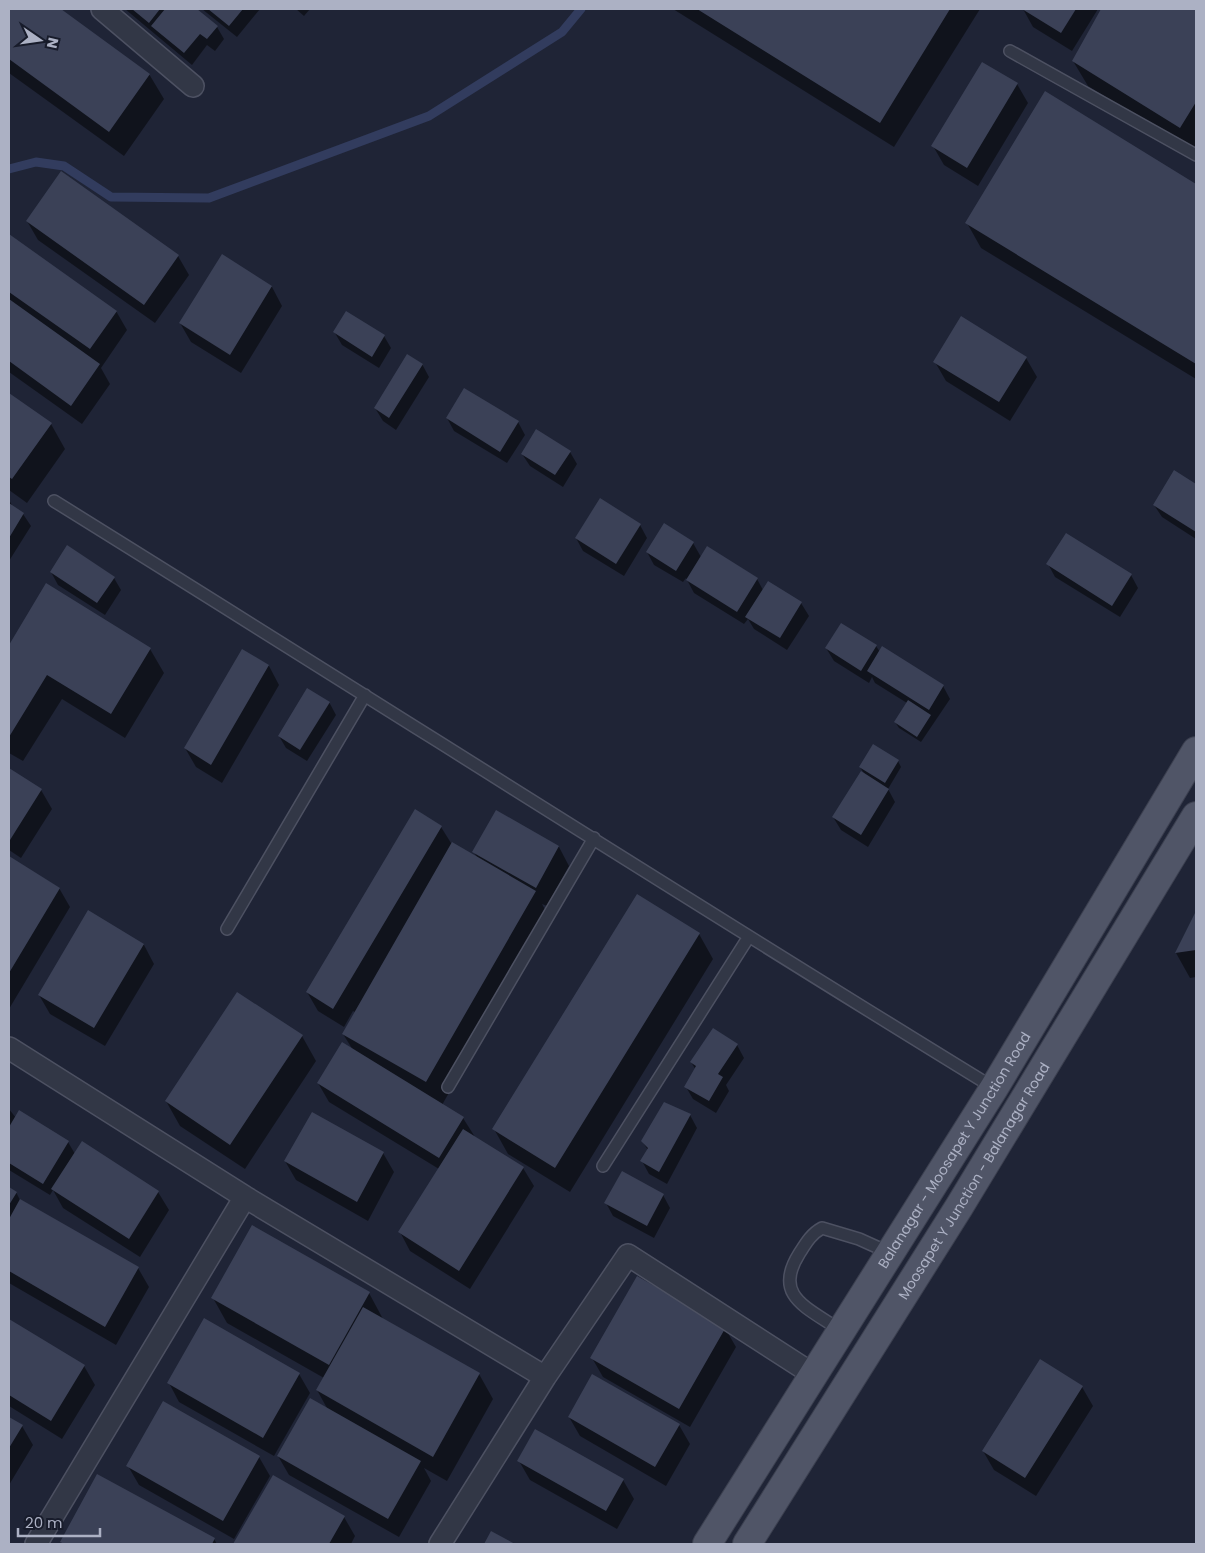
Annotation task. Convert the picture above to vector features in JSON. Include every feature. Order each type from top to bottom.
[{"type":"main road","name":"Balanagar - Moosapet Y Junction Road","points":[[706,1544],[994,1088],[1196,751]]},
{"type":"main road","name":"Moosapet Y Junction - Balanagar Road","points":[[747,1544],[959,1207],[1196,816]]},
{"type":"street","points":[[102,9],[193,86]]},
{"type":"street","points":[[9,1048],[245,1196],[545,1378]]},
{"type":"street","points":[[36,1544],[245,1196]]},
{"type":"street","points":[[440,1544],[545,1378],[628,1255],[814,1375]]},
{"type":"lane","points":[[1010,51],[1196,155]]},
{"type":"lane","points":[[54,501],[594,838],[748,938],[994,1088]]},
{"type":"lane","points":[[227,929],[365,695]]},
{"type":"lane","points":[[448,1087],[594,838]]},
{"type":"lane","points":[[603,1166],[748,938]]},
{"type":"lane","points":[[841,1331],[792,1294],[788,1282],[790,1268],[813,1232],[822,1228],[859,1239],[890,1253]]},
{"type":"building","points":[[9,9],[61,9],[150,74],[109,132],[9,59]]},
{"type":"building","points":[[132,9],[160,9],[149,23]]},
{"type":"building","points":[[165,9],[197,9],[218,26],[207,39],[200,34],[184,53],[151,26]]},
{"type":"building","points":[[208,9],[243,9],[229,26]]},
{"type":"building","points":[[697,9],[950,9],[880,123]]},
{"type":"building","points":[[1022,9],[1076,9],[1061,33]]},
{"type":"building","points":[[1101,9],[1196,9],[1196,102],[1180,128],[1072,61]]},
{"type":"building","points":[[982,62],[1018,83],[967,168],[931,146]]},
{"type":"building","points":[[1045,91],[1196,184],[1196,364],[965,223]]},
{"type":"building","points":[[61,171],[179,255],[144,305],[26,221]]},
{"type":"building","points":[[9,234],[117,311],[90,349],[9,292]]},
{"type":"building","points":[[222,254],[272,286],[230,355],[179,323]]},
{"type":"building","points":[[9,299],[100,364],[71,406],[9,361]]},
{"type":"building","points":[[346,311],[385,335],[372,357],[333,332]]},
{"type":"building","points":[[961,316],[1027,357],[999,402],[933,362]]},
{"type":"building","points":[[407,354],[423,364],[389,418],[374,408]]},
{"type":"building","points":[[464,388],[519,421],[500,452],[446,418]]},
{"type":"building","points":[[9,393],[52,423],[12,479],[9,477]]},
{"type":"building","points":[[536,429],[571,451],[555,475],[521,454]]},
{"type":"building","points":[[1174,470],[1196,484],[1196,532],[1153,505]]},
{"type":"building","points":[[600,498],[641,524],[616,564],[575,538]]},
{"type":"building","points":[[9,503],[24,513],[9,538]]},
{"type":"building","points":[[664,523],[694,542],[676,571],[646,552]]},
{"type":"building","points":[[1066,533],[1132,574],[1112,606],[1046,564]]},
{"type":"building","points":[[67,545],[115,577],[97,603],[50,572]]},
{"type":"building","points":[[707,546],[758,578],[737,612],[686,580]]},
{"type":"building","points":[[768,581],[802,602],[780,638],[745,617]]},
{"type":"building","points":[[46,583],[151,648],[111,714],[47,675],[9,737],[9,645]]},
{"type":"building","points":[[841,623],[877,645],[861,671],[825,648]]},
{"type":"building","points":[[882,646],[944,685],[929,710],[867,671]]},
{"type":"building","points":[[242,649],[269,665],[211,765],[184,748]]},
{"type":"building","points":[[307,688],[330,702],[300,750],[278,736]]},
{"type":"building","points":[[908,700],[931,715],[917,737],[894,722]]},
{"type":"building","points":[[873,744],[899,760],[885,783],[859,767]]},
{"type":"building","points":[[9,768],[42,789],[10,840],[9,839]]},
{"type":"building","points":[[861,771],[889,789],[861,835],[832,817]]},
{"type":"building","points":[[415,809],[442,826],[333,1009],[306,992]]},
{"type":"building","points":[[496,810],[559,846],[536,888],[472,852]]},
{"type":"building","points":[[452,842],[536,891],[426,1082],[342,1034]]},
{"type":"building","points":[[9,856],[60,888],[9,973]]},
{"type":"building","points":[[637,894],[700,933],[555,1168],[492,1129]]},
{"type":"building","points":[[88,910],[144,944],[94,1028],[38,995]]},
{"type":"building","points":[[1196,911],[1196,950],[1175,953]]},
{"type":"building","points":[[237,992],[303,1035],[230,1145],[165,1101]]},
{"type":"building","points":[[713,1028],[738,1044],[718,1074],[723,1077],[709,1101],[684,1087],[696,1066],[690,1062]]},
{"type":"building","points":[[342,1042],[464,1117],[439,1158],[317,1083]]},
{"type":"building","points":[[664,1102],[691,1114],[659,1172],[640,1161],[648,1148],[641,1141]]},
{"type":"building","points":[[19,1110],[69,1141],[43,1184],[9,1163],[9,1127]]},
{"type":"building","points":[[312,1112],[384,1152],[357,1202],[284,1161]]},
{"type":"building","points":[[463,1129],[524,1167],[459,1271],[398,1232]]},
{"type":"building","points":[[82,1141],[159,1191],[129,1239],[51,1189]]},
{"type":"building","points":[[622,1171],[664,1194],[647,1226],[604,1203]]},
{"type":"building","points":[[9,1187],[17,1192],[9,1205]]},
{"type":"building","points":[[20,1199],[139,1267],[105,1327],[9,1271],[9,1219]]},
{"type":"building","points":[[252,1225],[370,1292],[329,1365],[211,1298]]},
{"type":"building","points":[[637,1276],[726,1327],[679,1409],[590,1358]]},
{"type":"building","points":[[363,1307],[480,1373],[433,1457],[316,1390]]},
{"type":"building","points":[[204,1318],[300,1373],[263,1438],[167,1383]]},
{"type":"building","points":[[9,1319],[85,1365],[51,1421],[9,1395]]},
{"type":"building","points":[[1040,1359],[1083,1386],[1025,1478],[982,1451]]},
{"type":"building","points":[[592,1374],[680,1424],[655,1467],[568,1417]]},
{"type":"building","points":[[310,1398],[421,1461],[388,1519],[277,1456]]},
{"type":"building","points":[[163,1401],[260,1456],[223,1521],[126,1466]]},
{"type":"building","points":[[9,1417],[23,1425],[9,1448]]},
{"type":"building","points":[[535,1429],[624,1479],[606,1511],[517,1461]]},
{"type":"building","points":[[97,1474],[215,1538],[212,1544],[64,1544],[60,1542]]},
{"type":"building","points":[[273,1475],[345,1516],[329,1544],[233,1544]]},
{"type":"building","points":[[491,1531],[515,1544],[484,1544]]},
{"type":"waterway","points":[[9,169],[36,162],[64,166],[111,197],[209,198],[429,116],[562,32],[581,9]]}]
